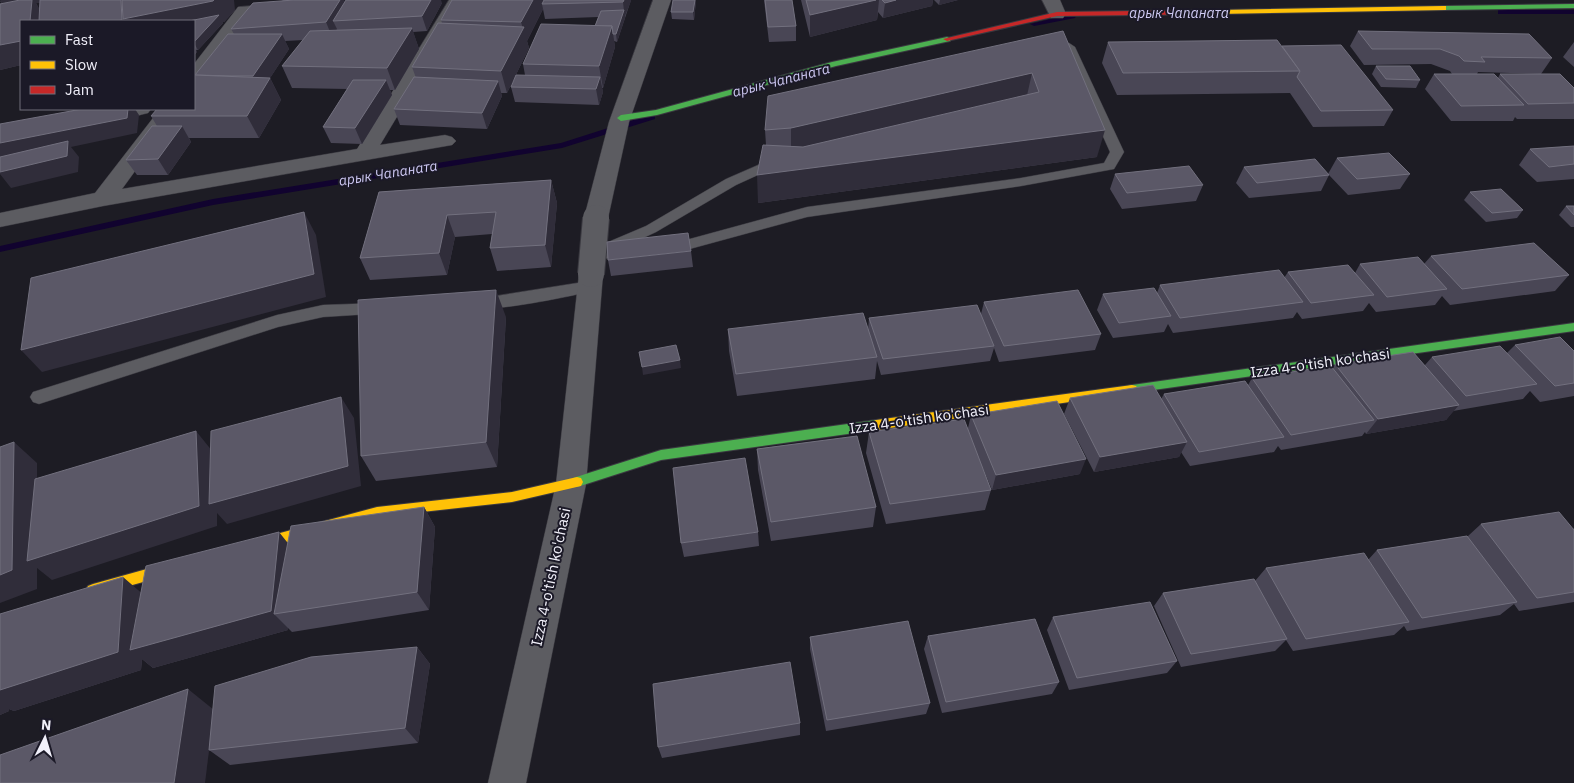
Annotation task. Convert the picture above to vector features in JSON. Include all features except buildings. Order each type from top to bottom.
[{"type":"street","points":[[364,155],[458,0]]},
{"type":"street","points":[[236,551],[378,512],[512,498],[571,484],[596,218],[620,120],[662,0]]},
{"type":"street","points":[[195,76],[244,6],[304,7]]},
{"type":"street","points":[[620,120],[657,112],[1054,7],[1574,6]]},
{"type":"street","points":[[75,119],[134,110]]},
{"type":"street","points":[[103,199],[169,110]]},
{"type":"street","points":[[0,220],[103,199],[445,141]]},
{"type":"street","name":"Izza 4-o'tish ko'chasi","points":[[508,783],[571,484],[661,455],[1574,328]]},
{"type":"street","points":[[85,592],[188,564]]},
{"type":"lane","points":[[465,305],[501,302],[591,272],[807,212],[1020,182],[1109,166],[1117,152],[1069,46]]},
{"type":"lane","points":[[591,272],[651,229],[731,182],[777,161],[796,157]]},
{"type":"lane","points":[[39,397],[278,321],[323,311],[400,308]]},
{"type":"waterway","name":"арык Чапаната","points":[[1501,12],[1574,12]]},
{"type":"waterway","name":"арык Чапаната","points":[[1034,24],[1072,16]]},
{"type":"waterway","name":"арык Чапаната","points":[[0,249],[213,202],[562,145],[652,117]]},
{"type":"traffic: fast","points":[[1443,8],[1574,6]]},
{"type":"traffic: fast","points":[[621,118],[657,112],[835,64],[947,39]]},
{"type":"traffic: fast","points":[[1132,389],[1574,327]]},
{"type":"traffic: fast","points":[[577,482],[661,455],[876,425]]},
{"type":"traffic: slow","points":[[1218,12],[1443,8]]},
{"type":"traffic: slow","points":[[876,425],[1132,389]]},
{"type":"traffic: slow","points":[[247,548],[377,512],[512,497],[577,482]]},
{"type":"traffic: slow","points":[[93,590],[179,566]]},
{"type":"traffic: jam","points":[[947,39],[1057,14],[1218,12]]}]
